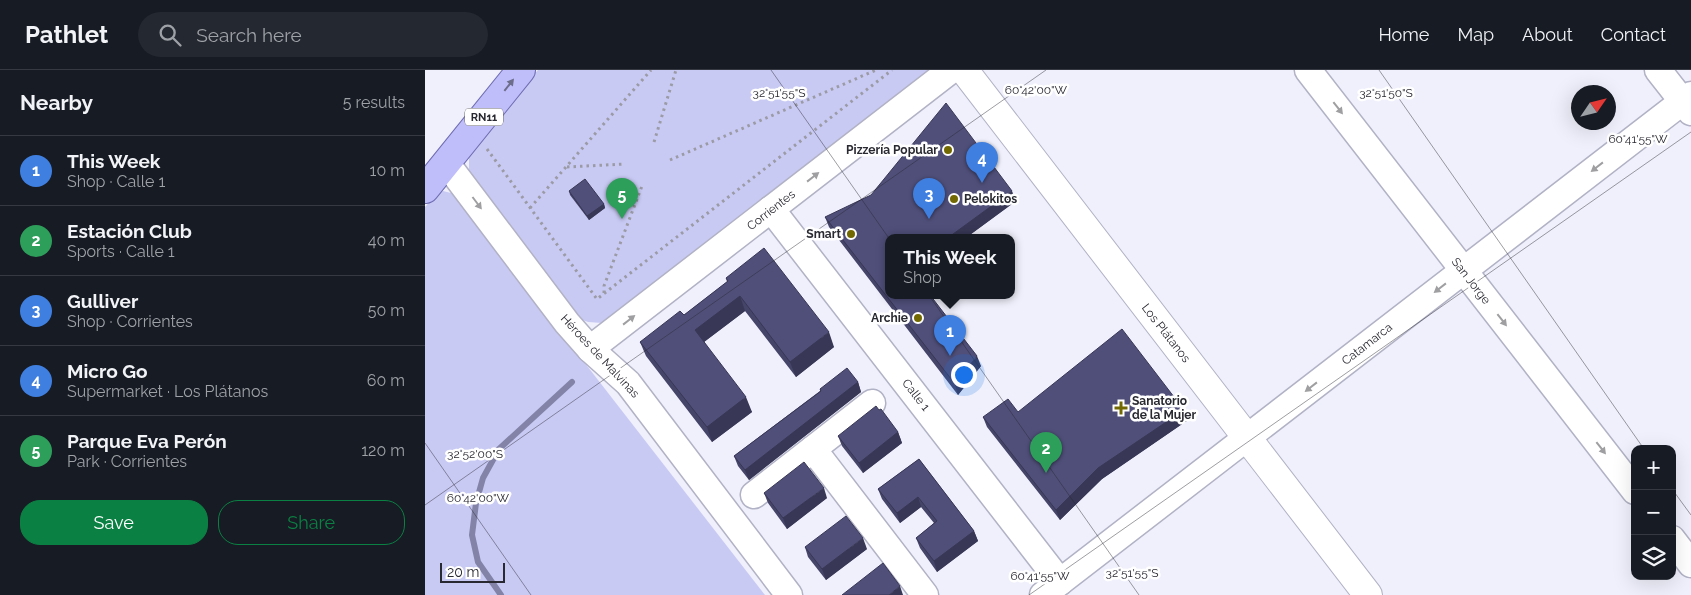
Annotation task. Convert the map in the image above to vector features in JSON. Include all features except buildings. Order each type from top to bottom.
[{"type":"main road","name":"RN11","points":[[425,189],[521,70]]},
{"type":"street","name":"Corrientes","points":[[590,349],[951,70]]},
{"type":"street","name":"Los Plátanos","points":[[964,70],[1368,595]]},
{"type":"street","name":"San Jorge","points":[[1308,70],[1634,490]]},
{"type":"street","points":[[1658,70],[1688,103]]},
{"type":"street","name":"Catamarca","points":[[1052,588],[1463,270],[1688,103]]},
{"type":"street","name":"Héroes de Malvinas","points":[[447,164],[567,323],[590,349],[628,384],[789,595]]},
{"type":"street","name":"Calle 1","points":[[771,209],[1052,588]]},
{"type":"street","points":[[753,495],[872,403]]},
{"type":"street","points":[[813,449],[925,595]]},
{"type":"street","points":[[1676,545],[1691,564]]},
{"type":"path","points":[[530,208],[651,70]]},
{"type":"path","points":[[654,142],[676,70]]},
{"type":"path","points":[[670,160],[876,70]]},
{"type":"path","points":[[485,147],[597,299],[892,70]]},
{"type":"path","points":[[566,167],[625,164]]},
{"type":"path","points":[[604,293],[604,286],[642,186]]},
{"type":"shaded area","points":[[538,70],[931,70],[602,323],[588,322],[577,318],[469,174],[469,150]]},
{"type":"shaded area","points":[[443,191],[451,193],[459,201],[765,595],[425,595],[425,207],[437,194]]},
{"type":"waterway","points":[[501,595],[478,562],[472,535],[476,503],[483,478],[499,449],[572,382]]},
{"type":"place","name":"Pizzería Popular","points":[[948,150]]},
{"type":"place","name":"Micro Go","points":[[982,183]]},
{"type":"place","name":"Pelokitos","points":[[954,199]]},
{"type":"place","name":"Parque Eva Perón","points":[[622,219]]},
{"type":"place","name":"Gulliver","points":[[929,219]]},
{"type":"place","name":"Smart","points":[[851,234]]},
{"type":"place","name":"Archie","points":[[918,318]]},
{"type":"place","name":"This Week","points":[[950,356]]},
{"type":"place","name":"Sanatorio de la Mujer","points":[[1121,408]]},
{"type":"place","name":"Estación Club","points":[[1046,473]]}]
